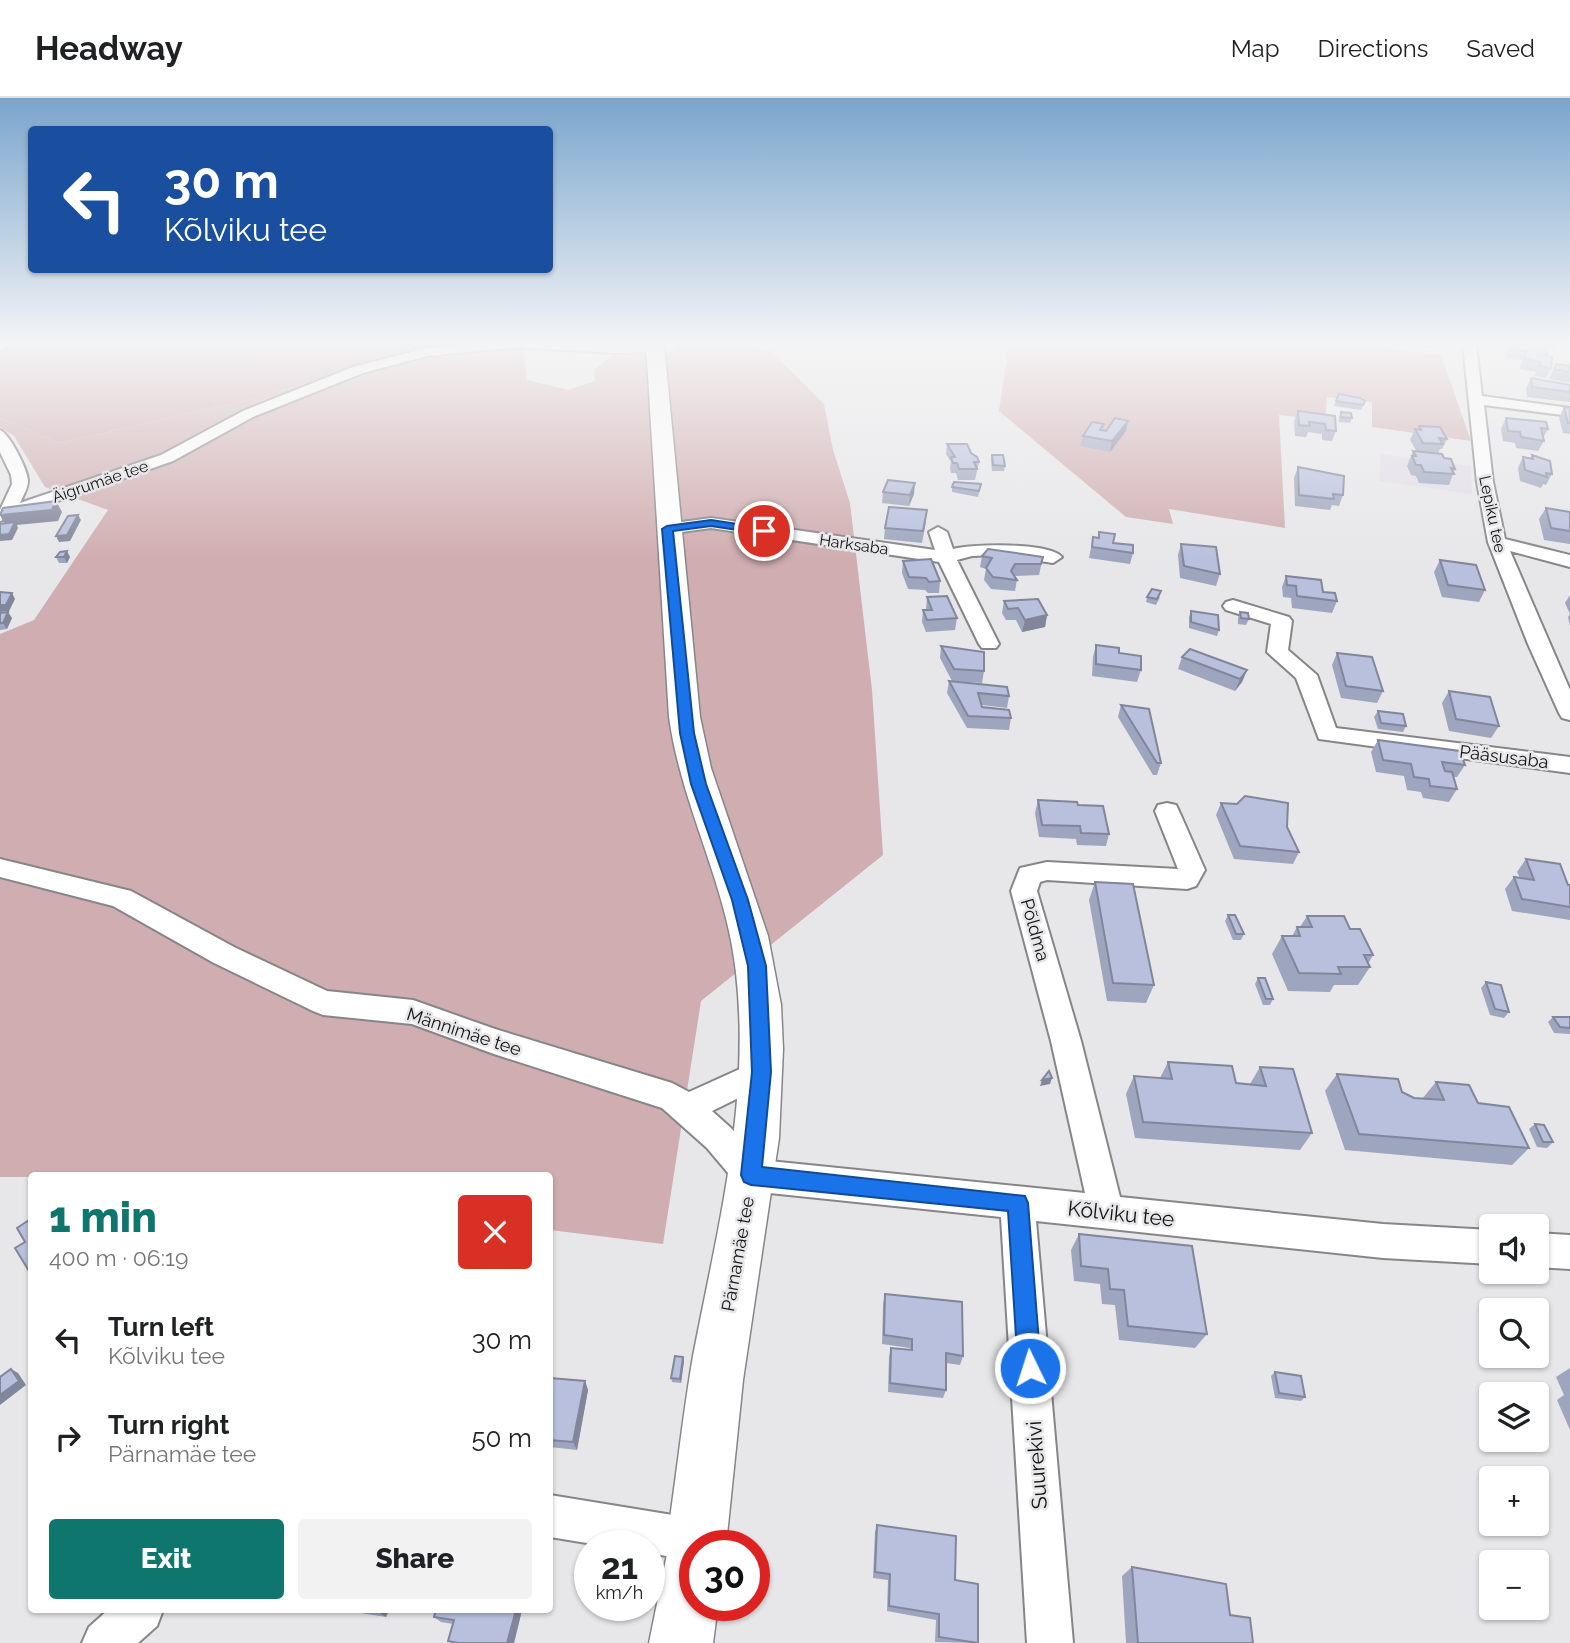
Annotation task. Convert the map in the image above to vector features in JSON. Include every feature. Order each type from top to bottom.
[{"type":"main road","name":"Pärnamäe tee","points":[[659,416],[667,529],[687,733],[698,784],[740,900],[757,966],[762,1072],[751,1175],[719,1360],[698,1530]]},
{"type":"main road","name":"Pärnamäe tee","points":[[681,1643],[684,1621]]},
{"type":"street","name":"Äigrumäe tee","points":[[4,514],[167,458],[244,416]]},
{"type":"street","name":"Lepiku tee","points":[[1478,416],[1485,482],[1497,542],[1533,632],[1570,713]]},
{"type":"street","points":[[0,435],[19,475],[20,484],[4,514]]},
{"type":"street","name":"Harksaba","points":[[667,529],[711,523],[946,557]]},
{"type":"street","points":[[937,532],[946,557],[989,644]]},
{"type":"street","points":[[1497,542],[1570,561]]},
{"type":"street","points":[[946,557],[962,550],[988,549],[1053,557]]},
{"type":"street","name":"Pääsusaba","points":[[1233,606],[1282,621],[1277,652],[1306,675],[1327,734],[1570,765]]},
{"type":"street","name":"Põldma","points":[[1107,1213],[1066,1041],[1024,891],[1029,874],[1047,871],[1187,879],[1192,870],[1167,811]]},
{"type":"street","name":"Männimäe tee","points":[[0,868],[121,898],[224,955],[323,1003],[413,1012],[494,1041],[672,1097],[719,1138],[751,1175]]},
{"type":"street","points":[[685,1108],[762,1072]]},
{"type":"street","name":"Kõlviku tee","points":[[751,1175],[1383,1241],[1479,1246]]},
{"type":"street","name":"Suurekivi","points":[[1017,1203],[1050,1643]]},
{"type":"street","points":[[1549,1251],[1570,1252]]},
{"type":"street","points":[[553,1518],[679,1544]]},
{"type":"street","points":[[105,1643],[138,1613]]},
{"type":"shaded area","points":[[0,416],[177,416],[60,443]]},
{"type":"shaded area","points":[[177,416],[826,416],[833,450],[850,503],[872,690],[883,855],[701,1001],[663,1244],[553,1230],[553,1172],[28,1172],[28,1177],[0,1177],[0,634],[34,620],[108,510],[45,487],[14,436],[0,427],[0,418],[60,443]]},
{"type":"shaded area","points":[[1005,416],[1279,416],[1285,528],[1169,509],[1173,524],[1126,517]]},
{"type":"shaded area","points":[[1289,416],[1325,416],[1325,420]]},
{"type":"shaded area","points":[[1372,416],[1462,416],[1471,441],[1372,427]]},
{"type":"shaded area","points":[[1381,454],[1471,466],[1472,494],[1379,481]]},
{"type":"building","points":[[1298,416],[1335,416],[1336,431],[1326,430],[1325,424],[1309,422],[1310,426],[1299,425]]},
{"type":"building","points":[[1115,418],[1128,421],[1112,441],[1083,436],[1092,422],[1104,424],[1100,430],[1106,431]]},
{"type":"building","points":[[1506,418],[1546,422],[1548,429],[1541,428],[1544,441],[1521,437],[1520,432],[1508,431]]},
{"type":"building","points":[[1419,426],[1440,427],[1447,439],[1439,438],[1443,444],[1423,443],[1415,429],[1421,430]]},
{"type":"building","points":[[947,444],[967,444],[979,462],[974,462],[977,469],[959,469],[957,463],[953,463],[951,457],[955,457]]},
{"type":"building","points":[[1413,451],[1442,454],[1444,458],[1451,459],[1454,474],[1424,472],[1421,465],[1416,465]]},
{"type":"building","points":[[992,455],[1003,455],[1005,466],[993,465]]},
{"type":"building","points":[[1532,455],[1550,461],[1552,474],[1546,473],[1547,477],[1525,470],[1523,457],[1533,459]]},
{"type":"building","points":[[1298,467],[1344,476],[1343,495],[1333,494],[1334,499],[1299,495]]},
{"type":"building","points":[[888,480],[915,483],[910,495],[883,492]]},
{"type":"building","points":[[954,482],[981,484],[979,491],[952,487]]},
{"type":"building","points":[[56,501],[52,510],[0,515],[3,508]]},
{"type":"building","points":[[889,507],[927,510],[923,531],[885,528]]},
{"type":"building","points":[[1546,508],[1570,512],[1570,531],[1551,528]]},
{"type":"building","points":[[78,515],[67,535],[56,536],[68,516]]},
{"type":"building","points":[[15,522],[9,534],[0,535],[0,524]]},
{"type":"building","points":[[1099,532],[1115,534],[1113,543],[1133,545],[1133,553],[1092,547],[1093,537],[1099,538]]},
{"type":"building","points":[[1181,544],[1216,547],[1220,574],[1184,566]]},
{"type":"building","points":[[988,549],[1043,557],[1041,564],[1015,564],[1011,571],[1017,580],[993,577],[986,568],[992,558],[982,556]]},
{"type":"building","points":[[67,551],[64,557],[56,557],[60,552]]},
{"type":"building","points":[[931,559],[940,581],[929,582],[926,578],[909,577],[903,561]]},
{"type":"building","points":[[1440,560],[1476,565],[1485,590],[1448,585]]},
{"type":"building","points":[[1286,576],[1321,580],[1323,592],[1335,593],[1337,601],[1297,596],[1296,586],[1287,585]]},
{"type":"building","points":[[1152,589],[1161,591],[1157,599],[1147,597]]},
{"type":"building","points":[[0,592],[12,593],[6,605],[0,605]]},
{"type":"building","points":[[947,596],[957,618],[927,620],[923,610],[932,610],[927,597]]},
{"type":"building","points":[[1038,599],[1047,615],[1025,620],[1018,608],[1008,609],[1004,601]]},
{"type":"building","points":[[1191,611],[1218,615],[1219,630],[1191,622]]},
{"type":"building","points":[[8,612],[3,623],[0,623],[0,613]]},
{"type":"building","points":[[1240,612],[1248,613],[1249,619],[1241,618]]},
{"type":"building","points":[[1096,645],[1119,648],[1119,653],[1141,656],[1141,670],[1096,664]]},
{"type":"building","points":[[941,646],[984,652],[984,671],[954,669]]},
{"type":"building","points":[[1190,649],[1247,670],[1240,679],[1182,657]]},
{"type":"building","points":[[1337,653],[1372,657],[1383,691],[1346,686]]},
{"type":"building","points":[[949,681],[1007,687],[1009,696],[978,693],[982,707],[1009,710],[1011,718],[968,716]]},
{"type":"building","points":[[1449,691],[1490,697],[1499,726],[1456,719]]},
{"type":"building","points":[[1121,705],[1149,709],[1161,763],[1157,763]]},
{"type":"building","points":[[1378,711],[1403,714],[1406,726],[1381,723]]},
{"type":"building","points":[[1378,740],[1460,751],[1465,765],[1442,762],[1445,771],[1452,772],[1457,789],[1430,786],[1429,779],[1414,777],[1411,764],[1383,760]]},
{"type":"building","points":[[1245,796],[1288,803],[1287,827],[1299,852],[1240,846],[1221,803],[1237,804]]},
{"type":"building","points":[[1038,800],[1103,806],[1109,834],[1081,833],[1080,826],[1042,825]]},
{"type":"building","points":[[1526,859],[1560,864],[1570,885],[1570,907],[1522,899],[1514,877],[1534,880]]},
{"type":"building","points":[[1095,882],[1133,884],[1154,985],[1113,983]]},
{"type":"building","points":[[1228,915],[1235,915],[1244,934],[1236,934]]},
{"type":"building","points":[[1307,916],[1344,916],[1350,929],[1360,929],[1373,955],[1364,955],[1370,967],[1338,967],[1341,974],[1299,973],[1282,936],[1300,936],[1297,927],[1312,927]]},
{"type":"building","points":[[1258,978],[1265,978],[1273,999],[1266,999]]},
{"type":"building","points":[[1486,982],[1501,985],[1509,1012],[1495,1009]]},
{"type":"building","points":[[1553,1017],[1570,1017],[1570,1028],[1560,1027]]},
{"type":"building","points":[[1168,1062],[1232,1066],[1236,1083],[1266,1086],[1260,1067],[1293,1069],[1312,1133],[1143,1122],[1134,1076],[1172,1079]]},
{"type":"building","points":[[1049,1071],[1052,1078],[1042,1080]]},
{"type":"building","points":[[1337,1074],[1398,1079],[1402,1092],[1414,1098],[1444,1100],[1436,1082],[1469,1085],[1478,1103],[1509,1107],[1529,1148],[1359,1134]]},
{"type":"building","points":[[1535,1124],[1544,1125],[1553,1142],[1543,1142]]},
{"type":"building","points":[[28,1221],[28,1269],[15,1248],[25,1242],[17,1228]]},
{"type":"building","points":[[1079,1234],[1192,1246],[1207,1334],[1128,1326],[1124,1290],[1110,1289],[1108,1269],[1081,1266]]},
{"type":"building","points":[[885,1294],[962,1302],[963,1356],[946,1353],[946,1390],[890,1383],[891,1348],[912,1350],[912,1339],[884,1335]]},
{"type":"building","points":[[675,1356],[683,1357],[680,1379],[671,1378]]},
{"type":"building","points":[[11,1369],[19,1381],[0,1395],[0,1377]]},
{"type":"building","points":[[1275,1372],[1301,1376],[1305,1397],[1279,1393]]},
{"type":"building","points":[[553,1378],[585,1381],[573,1442],[553,1440]]},
{"type":"building","points":[[877,1525],[956,1536],[955,1580],[978,1584],[978,1643],[939,1637],[939,1614],[889,1606],[890,1574],[875,1572]]},
{"type":"building","points":[[1132,1567],[1226,1584],[1230,1615],[1250,1618],[1253,1643],[1138,1643]]},
{"type":"building","points":[[435,1613],[515,1613],[507,1643],[448,1641],[454,1620],[434,1617]]},
{"type":"route","points":[[764,531],[711,523],[667,529],[687,733],[698,784],[740,900],[757,966],[762,1072],[751,1175],[1017,1203],[1030,1368]]}]
